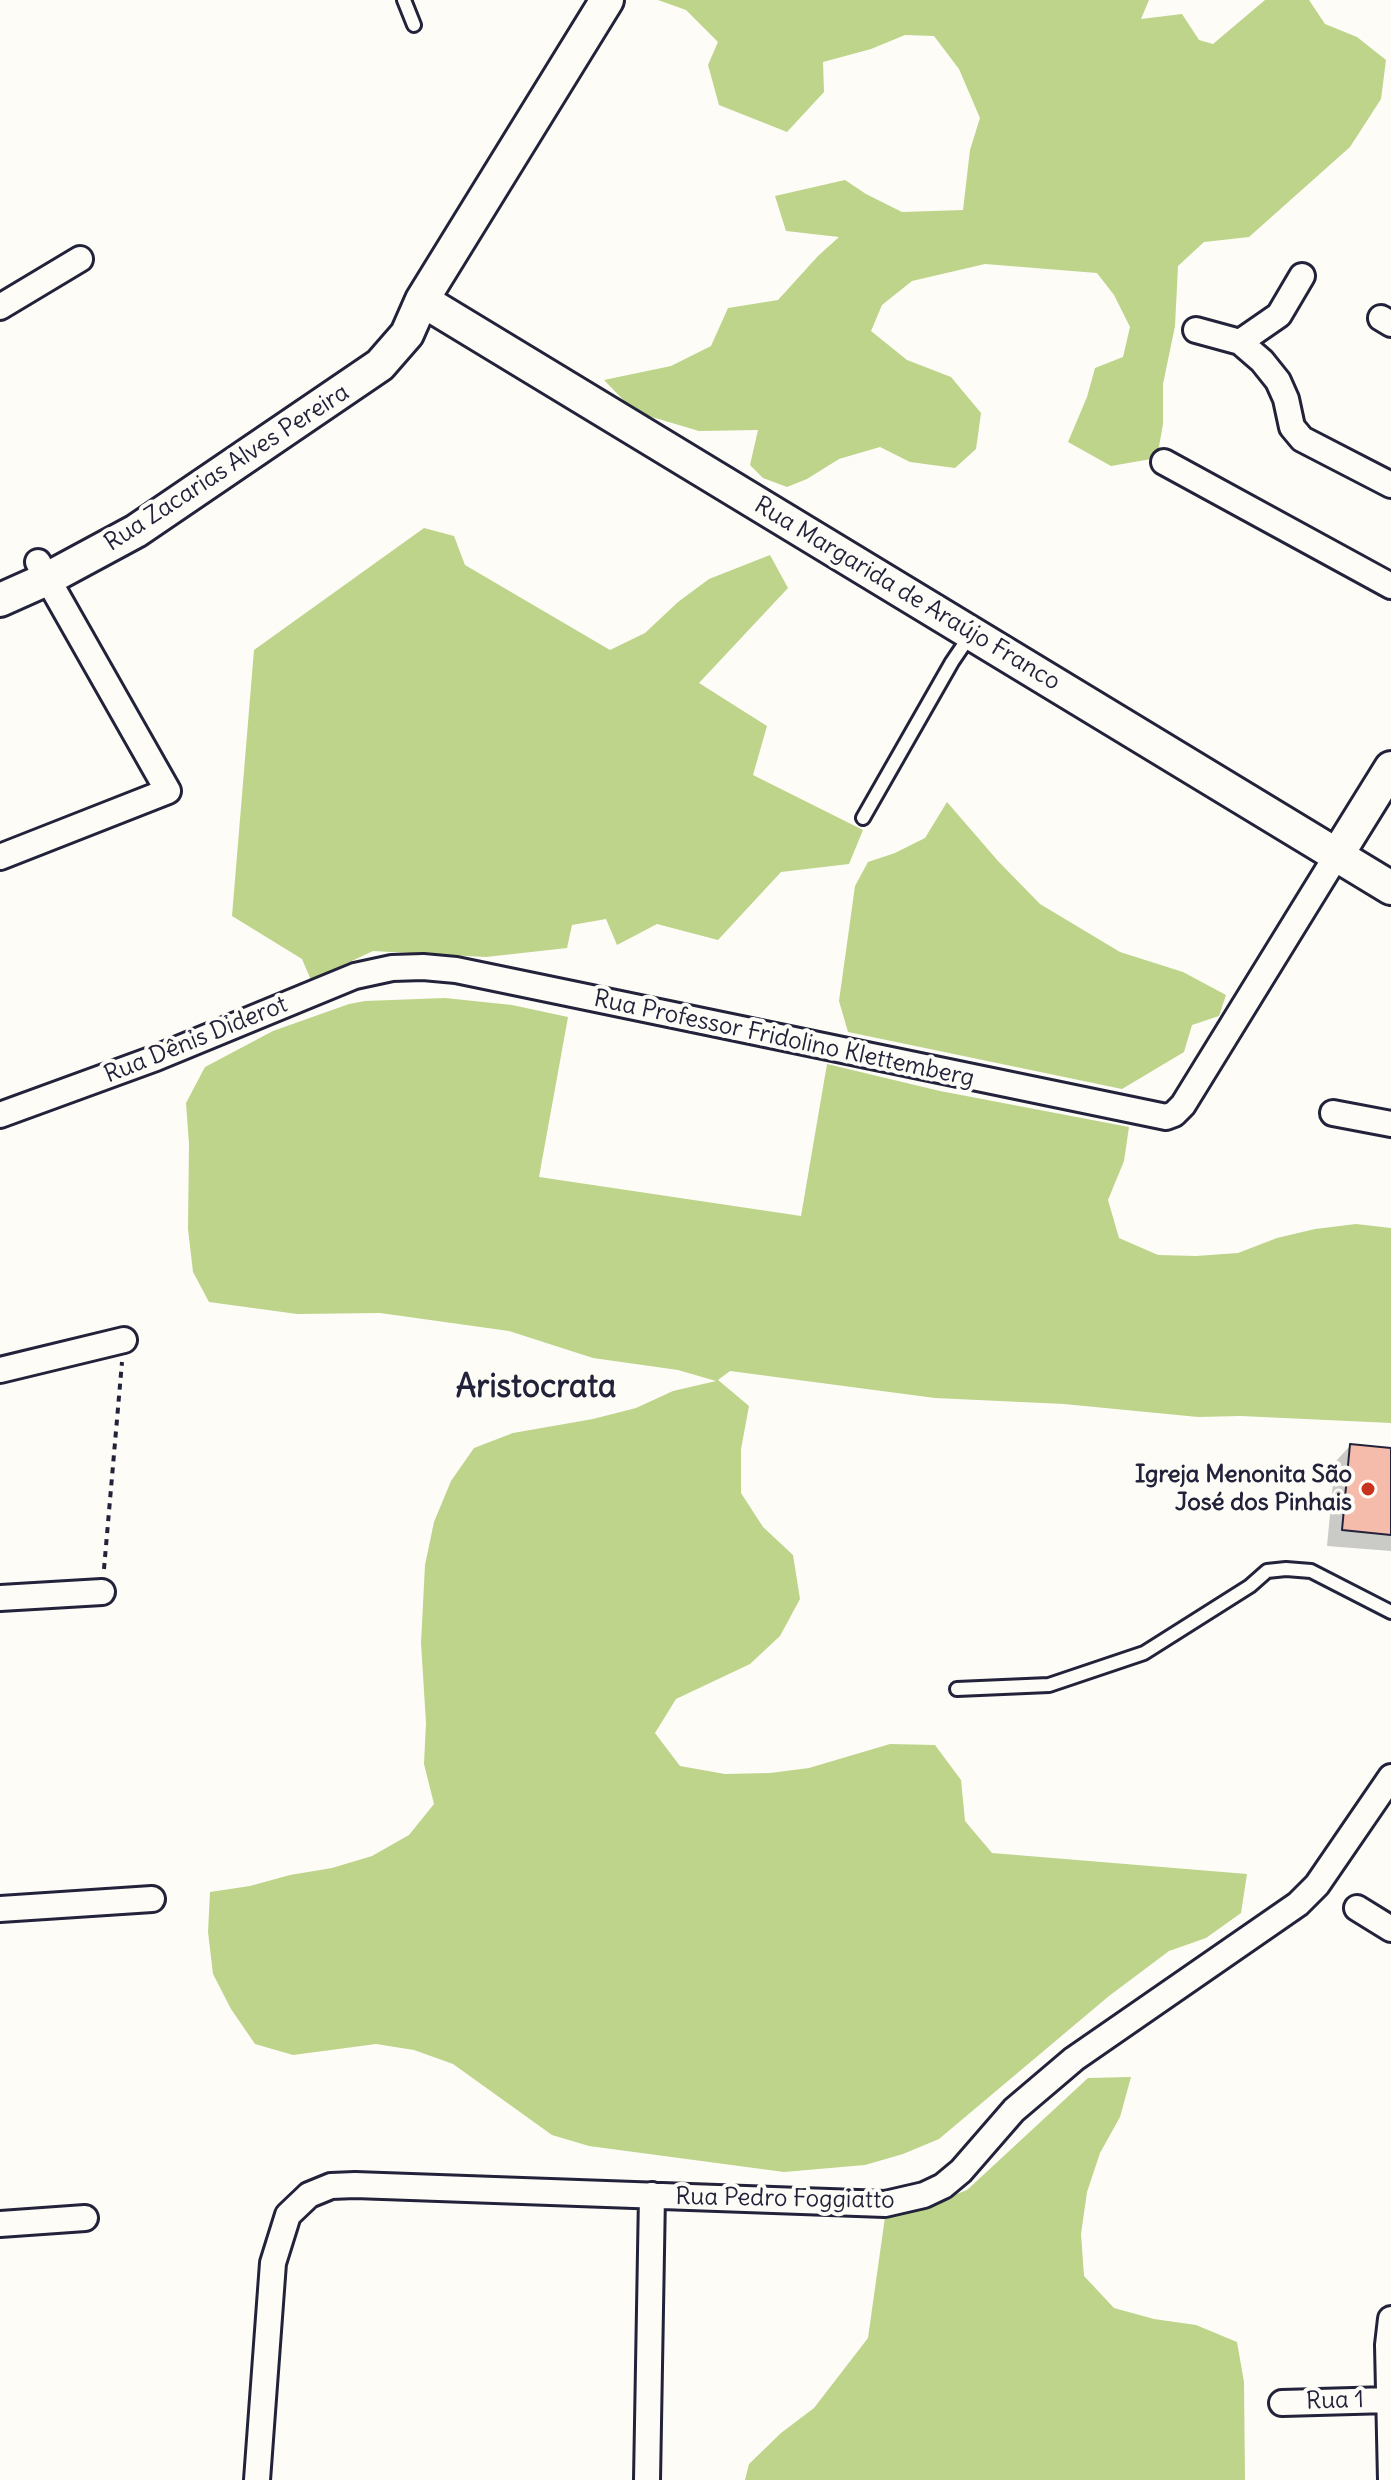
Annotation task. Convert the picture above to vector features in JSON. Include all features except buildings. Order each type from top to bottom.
[{"type":"main road","name":"Rua Zacarias Alves Pereira","points":[[0,600],[316,387],[422,300],[607,0]]},
{"type":"main road","name":"Rua Margarida de Araújo Franco","points":[[422,300],[1391,888]]},
{"type":"main road","name":"Rua Zacarias Alves Pereira","points":[[0,580],[43,571]]},
{"type":"main road","points":[[1337,855],[1391,768]]},
{"type":"street","points":[[0,307],[80,259]]},
{"type":"street","points":[[1240,342],[1279,315],[1302,276]]},
{"type":"street","points":[[1196,330],[1240,342],[1262,361],[1278,381],[1286,399],[1292,427],[1302,439],[1391,485]]},
{"type":"street","points":[[1164,462],[1391,586]]},
{"type":"street","points":[[0,857],[168,791],[43,571]]},
{"type":"street","name":"Rua Professor Fridolino Klettemberg","points":[[392,968],[456,970],[1166,1117],[1183,1105],[1337,855]]},
{"type":"street","name":"Rua Dênis Diderot","points":[[0,1115],[156,1058],[355,976],[392,968]]},
{"type":"street","points":[[1333,1113],[1391,1124]]},
{"type":"street","points":[[0,1370],[124,1340]]},
{"type":"street","points":[[0,1598],[102,1592]]},
{"type":"street","name":"Rua Pedro Foggiatto","points":[[257,2480],[273,2263],[288,2215],[309,2195],[331,2186],[355,2185],[885,2204],[924,2195],[943,2186],[961,2171],[1014,2110],[1074,2059],[1298,1904],[1317,1885],[1391,1777]]},
{"type":"street","points":[[0,1909],[152,1899]]},
{"type":"street","points":[[1357,1908],[1391,1929]]},
{"type":"street","points":[[647,2480],[652,2195]]},
{"type":"street","points":[[0,2224],[85,2218]]},
{"type":"street","points":[[1391,2319],[1388,2345],[1391,2480]]},
{"type":"street","name":"Rua 1","points":[[1282,2403],[1389,2400]]},
{"type":"lane","points":[[404,0],[414,25]]},
{"type":"lane","points":[[863,818],[971,634]]},
{"type":"lane","points":[[957,1689],[1049,1685],[1144,1653],[1250,1586],[1267,1571],[1311,1571],[1391,1612]]},
{"type":"path","points":[[102,1592],[124,1340]]},
{"type":"green space","points":[[658,0],[1149,0],[1141,19],[1182,14],[1199,40],[1213,44],[1265,0],[1309,0],[1325,24],[1357,37],[1386,60],[1381,99],[1350,147],[1249,237],[1204,242],[1178,266],[1175,326],[1163,384],[1163,424],[1157,458],[1111,466],[1068,442],[1087,397],[1095,368],[1123,357],[1130,327],[1114,295],[1097,273],[985,264],[912,281],[882,305],[871,331],[907,360],[951,377],[981,413],[976,449],[955,468],[910,462],[880,447],[839,459],[807,479],[787,487],[763,478],[750,465],[758,430],[699,431],[635,412],[604,380],[671,366],[711,346],[728,308],[778,300],[839,237],[786,231],[775,196],[845,180],[902,212],[963,210],[970,150],[980,118],[959,69],[934,36],[905,35],[871,49],[823,62],[824,92],[787,132],[719,105],[708,65],[718,42],[686,10]]},
{"type":"green space","points":[[424,528],[454,536],[465,565],[610,650],[645,633],[678,602],[709,579],[770,555],[788,588],[699,683],[767,726],[753,775],[863,830],[849,864],[781,872],[718,940],[657,924],[617,945],[606,919],[572,925],[567,948],[486,957],[373,951],[311,980],[302,959],[232,916],[254,650]]},
{"type":"green space","points":[[947,802],[1040,904],[1120,952],[1183,972],[1226,995],[1219,1016],[1192,1025],[1184,1052],[1122,1089],[848,1032],[839,1001],[855,886],[868,862],[925,838]]},
{"type":"green space","points":[[445,998],[512,1005],[568,1017],[539,1177],[801,1216],[827,1064],[940,1091],[1129,1127],[1124,1161],[1108,1200],[1119,1238],[1158,1255],[1238,1253],[1277,1238],[1356,1224],[1391,1228],[1391,1423],[1198,1417],[1064,1404],[935,1398],[730,1371],[718,1380],[749,1406],[741,1449],[741,1493],[763,1527],[793,1555],[800,1599],[780,1636],[750,1664],[676,1699],[655,1733],[680,1766],[725,1774],[770,1773],[809,1768],[890,1744],[935,1745],[961,1780],[965,1821],[992,1853],[1247,1874],[1241,1913],[1206,1938],[1169,1951],[1109,1996],[939,2139],[903,2154],[865,2165],[784,2172],[589,2146],[552,2135],[453,2064],[414,2050],[376,2044],[293,2055],[255,2044],[231,2009],[213,1974],[208,1932],[210,1892],[332,1868],[372,1856],[409,1835],[434,1804],[424,1764],[426,1723],[421,1643],[425,1565],[434,1522],[451,1481],[474,1448],[513,1433],[636,1408],[673,1391],[716,1381],[678,1370],[593,1358],[509,1331],[380,1313],[297,1314],[209,1302],[193,1272],[188,1229],[186,1103],[205,1067],[273,1031],[349,1004]]},
{"type":"green space","points":[[1131,2077],[1120,2117],[1100,2153],[1087,2192],[1081,2234],[1084,2276],[1114,2308],[1154,2319],[1196,2325],[1237,2342],[1244,2382],[1245,2480],[745,2480],[749,2464],[781,2433],[814,2408],[868,2338],[885,2217],[927,2206],[967,2190],[1088,2078]]},
{"type":"place","name":"Igreja Menonita São José dos Pinhais","points":[[1368,1489]]},
{"type":"district","name":"Aristocrata","points":[[536,1388]]}]
